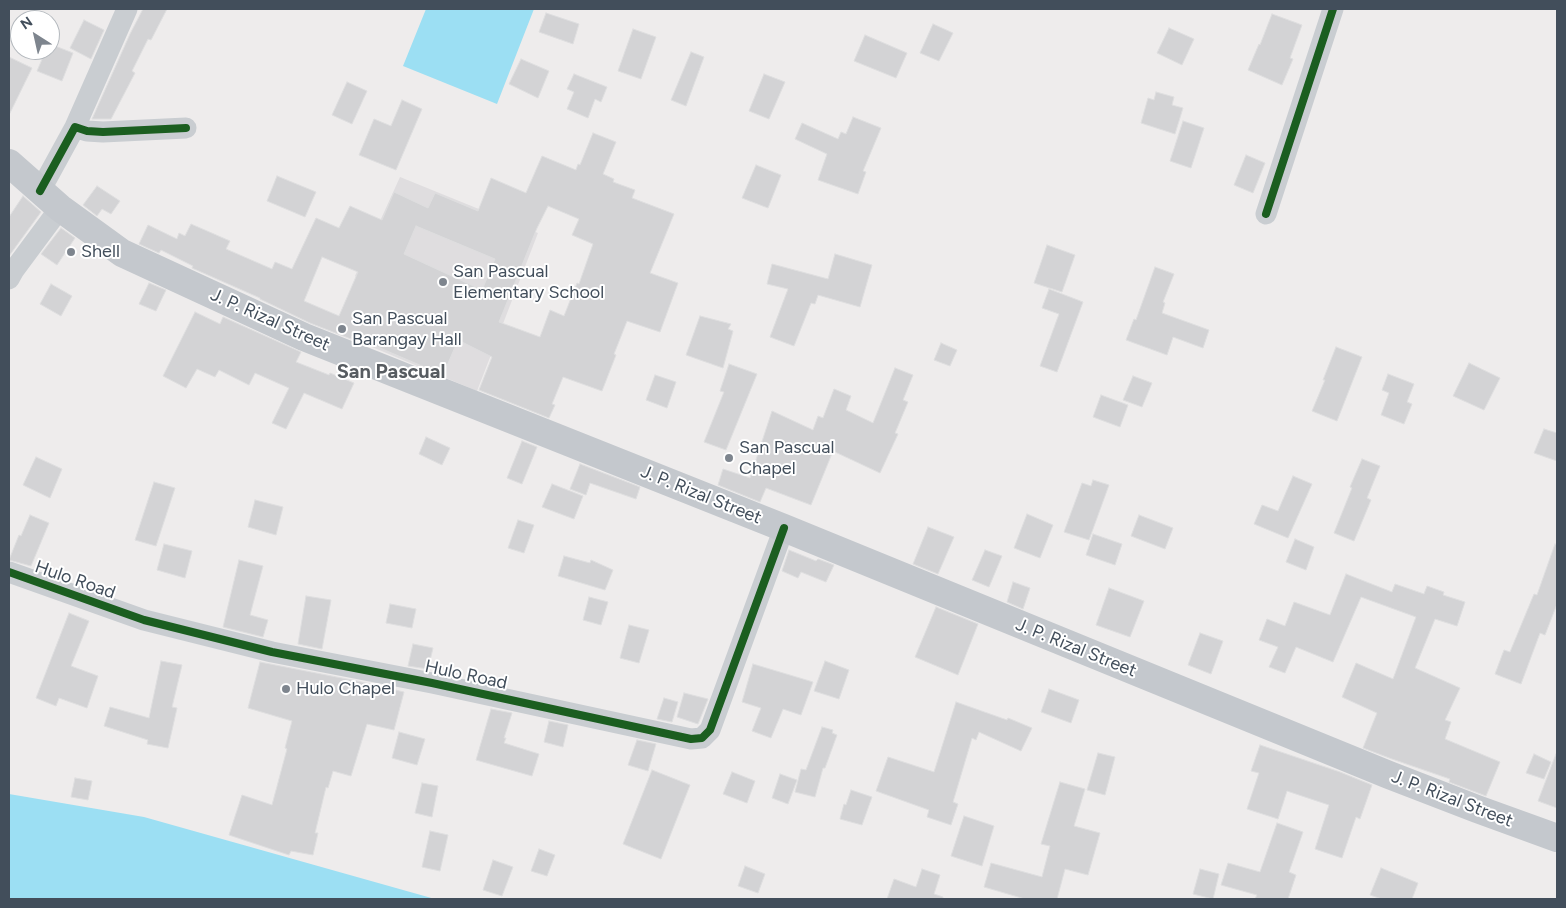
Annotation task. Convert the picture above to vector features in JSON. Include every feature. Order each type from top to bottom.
[{"type":"main road","name":"J. P. Rizal Street","points":[[9,164],[50,200],[122,252],[304,337],[784,528],[1389,775],[1557,838]]},
{"type":"street","points":[[9,279],[50,200],[74,127],[127,9]]},
{"type":"street","points":[[1266,214],[1333,9]]},
{"type":"street","points":[[74,127],[87,131],[103,132],[186,128]]},
{"type":"street","name":"Hulo Road","points":[[9,572],[144,620],[272,652],[432,683],[691,739],[702,738],[710,730],[784,528]]},
{"type":"shaded area","name":"San Pascual Elementary School","points":[[400,177],[538,233],[477,391],[353,339],[376,287],[355,276]]},
{"type":"water","points":[[426,9],[534,9],[497,104],[403,66]]},
{"type":"water","points":[[9,794],[144,817],[435,899],[9,899]]},
{"type":"building","points":[[143,9],[167,9],[151,40],[148,39],[132,71],[135,73],[111,119],[92,119],[130,34]]},
{"type":"building","points":[[546,13],[579,24],[573,44],[539,32]]},
{"type":"building","points":[[1272,14],[1302,25],[1290,58],[1293,59],[1282,85],[1248,70]]},
{"type":"building","points":[[84,20],[104,30],[91,59],[70,48]]},
{"type":"building","points":[[933,24],[953,33],[939,61],[920,53]]},
{"type":"building","points":[[1169,28],[1194,39],[1182,65],[1157,53]]},
{"type":"building","points":[[633,29],[656,37],[641,79],[618,71]]},
{"type":"building","points":[[865,35],[907,53],[896,78],[854,61]]},
{"type":"building","points":[[60,48],[73,53],[62,81],[37,71],[42,60],[60,60]]},
{"type":"building","points":[[691,52],[704,57],[686,106],[671,100]]},
{"type":"building","points":[[9,57],[10,60],[15,60],[32,68],[9,115]]},
{"type":"building","points":[[521,59],[549,71],[538,98],[509,84]]},
{"type":"building","points":[[574,74],[607,87],[601,102],[595,99],[588,118],[567,109],[574,92],[567,89]]},
{"type":"building","points":[[764,74],[785,82],[769,119],[749,111]]},
{"type":"building","points":[[347,82],[367,91],[352,124],[332,115]]},
{"type":"building","points":[[1156,92],[1174,97],[1172,105],[1183,108],[1175,134],[1141,123],[1148,98],[1154,100]]},
{"type":"building","points":[[402,100],[422,109],[396,170],[359,155],[374,119],[391,126]]},
{"type":"building","points":[[853,117],[881,128],[863,171],[866,172],[858,194],[818,180],[827,154],[795,139],[802,123],[838,139],[841,132],[846,134]]},
{"type":"building","points":[[1183,121],[1204,128],[1191,168],[1170,161]]},
{"type":"building","points":[[593,133],[616,142],[603,174],[614,179],[613,182],[635,190],[632,198],[674,214],[650,273],[678,283],[660,332],[627,321],[602,391],[563,377],[552,404],[555,405],[549,418],[479,390],[492,357],[458,340],[443,375],[352,336],[351,339],[310,323],[260,298],[192,268],[193,266],[161,250],[159,253],[139,244],[148,225],[177,239],[179,233],[185,236],[191,224],[230,241],[226,249],[272,269],[275,262],[292,269],[316,218],[339,228],[350,206],[382,220],[394,192],[428,208],[435,193],[478,211],[491,178],[526,193],[542,156],[576,170],[578,164],[580,165]],"holes":[[[548,206],[579,219],[572,235],[593,244],[579,284],[577,283],[564,316],[550,310],[540,337],[499,322],[537,228]],[[416,226],[495,259],[482,290],[404,254]],[[322,257],[358,272],[339,316],[304,301]]]},
{"type":"building","points":[[1246,155],[1265,163],[1253,193],[1234,185]]},
{"type":"building","points":[[756,165],[781,175],[768,208],[742,198]]},
{"type":"building","points":[[277,176],[316,192],[305,217],[267,201]]},
{"type":"building","points":[[97,186],[120,201],[111,214],[102,209],[97,216],[83,205]]},
{"type":"building","points":[[23,196],[41,212],[9,256],[9,217]]},
{"type":"building","points":[[61,228],[75,238],[57,265],[41,254]]},
{"type":"building","points":[[1047,245],[1075,255],[1062,292],[1034,283]]},
{"type":"building","points":[[835,254],[872,265],[860,307],[818,295],[815,304],[811,303],[794,346],[770,337],[788,289],[767,284],[772,264],[828,279]]},
{"type":"building","points":[[1155,267],[1174,274],[1163,302],[1165,303],[1162,313],[1209,330],[1203,348],[1173,337],[1167,355],[1126,340],[1134,319],[1136,320]]},
{"type":"building","points":[[149,283],[166,290],[156,311],[139,304]]},
{"type":"building","points":[[51,284],[72,296],[61,316],[40,304]]},
{"type":"building","points":[[1049,289],[1083,302],[1057,372],[1040,366],[1059,314],[1042,308]]},
{"type":"building","points":[[195,312],[220,324],[223,317],[301,352],[296,362],[354,383],[342,409],[304,393],[286,429],[272,423],[289,388],[255,373],[249,385],[219,370],[215,377],[197,369],[186,388],[163,376]]},
{"type":"building","points":[[700,316],[731,324],[728,329],[733,331],[723,368],[686,355]]},
{"type":"building","points":[[941,343],[957,350],[950,366],[934,360]]},
{"type":"building","points":[[1336,347],[1362,357],[1337,421],[1312,411]]},
{"type":"building","points":[[1469,363],[1500,378],[1484,410],[1453,396]]},
{"type":"building","points":[[729,364],[757,374],[726,450],[704,442],[724,392],[720,391]]},
{"type":"building","points":[[895,368],[913,375],[903,400],[908,402],[895,433],[898,434],[880,473],[833,451],[811,505],[766,488],[760,502],[718,485],[723,469],[750,478],[772,411],[813,430],[818,416],[823,418],[834,389],[851,396],[846,410],[873,423]]},
{"type":"building","points":[[1388,374],[1414,384],[1407,402],[1412,404],[1404,424],[1381,415],[1389,393],[1382,390]]},
{"type":"building","points":[[655,375],[676,382],[667,408],[646,400]]},
{"type":"building","points":[[1133,376],[1152,383],[1142,407],[1123,400]]},
{"type":"building","points":[[1101,395],[1128,405],[1120,427],[1093,417]]},
{"type":"building","points":[[1544,429],[1557,433],[1557,461],[1534,453]]},
{"type":"building","points":[[426,437],[450,448],[442,465],[419,454]]},
{"type":"building","points":[[522,441],[537,447],[522,484],[507,478]]},
{"type":"building","points":[[36,457],[62,469],[50,498],[23,485]]},
{"type":"building","points":[[1362,459],[1380,466],[1367,498],[1371,500],[1354,541],[1334,533]]},
{"type":"building","points":[[580,464],[640,487],[636,499],[590,483],[586,495],[570,489]]},
{"type":"building","points":[[1293,476],[1312,484],[1288,538],[1254,524],[1262,505],[1278,511]]},
{"type":"building","points":[[1093,480],[1109,485],[1089,540],[1064,532],[1082,483],[1091,486]]},
{"type":"building","points":[[154,482],[175,488],[156,546],[135,540]]},
{"type":"building","points":[[552,484],[583,496],[574,519],[542,507]]},
{"type":"building","points":[[255,500],[283,507],[276,535],[248,527]]},
{"type":"building","points":[[1027,514],[1053,525],[1040,558],[1014,548]]},
{"type":"building","points":[[30,515],[49,523],[31,566],[9,560],[19,535],[21,536]]},
{"type":"building","points":[[1139,515],[1173,528],[1165,549],[1131,536]]},
{"type":"building","points":[[518,520],[534,525],[524,553],[508,548]]},
{"type":"building","points":[[928,527],[954,537],[938,574],[913,564]]},
{"type":"building","points":[[1093,534],[1122,544],[1115,565],[1086,555]]},
{"type":"building","points":[[1295,539],[1314,547],[1306,570],[1286,562]]},
{"type":"building","points":[[164,544],[192,551],[185,578],[157,570]]},
{"type":"building","points":[[1555,544],[1557,545],[1557,604],[1545,635],[1540,633],[1521,684],[1495,674],[1504,650],[1510,652],[1534,594],[1537,595]]},
{"type":"building","points":[[789,550],[816,561],[818,559],[834,565],[826,582],[801,572],[798,578],[782,571]]},
{"type":"building","points":[[985,550],[1002,556],[989,587],[972,580]]},
{"type":"building","points":[[564,556],[590,563],[591,560],[613,570],[605,590],[558,576]]},
{"type":"building","points":[[239,560],[263,566],[250,615],[268,620],[263,637],[223,627]]},
{"type":"building","points":[[1346,574],[1392,592],[1395,584],[1424,594],[1427,586],[1444,592],[1443,595],[1465,602],[1457,626],[1435,619],[1415,668],[1460,688],[1445,720],[1451,722],[1445,739],[1500,762],[1486,796],[1449,782],[1450,779],[1363,748],[1377,713],[1342,697],[1356,663],[1393,679],[1416,617],[1361,597],[1333,662],[1296,647],[1285,673],[1269,667],[1278,647],[1259,640],[1267,619],[1285,626],[1294,602],[1330,615]]},
{"type":"building","points":[[1013,582],[1030,588],[1023,609],[1007,602]]},
{"type":"building","points":[[1109,588],[1144,601],[1130,637],[1096,625]]},
{"type":"building","points":[[306,596],[331,600],[322,649],[298,644]]},
{"type":"building","points":[[589,597],[608,602],[601,625],[583,620]]},
{"type":"building","points":[[390,604],[416,609],[412,628],[386,623]]},
{"type":"building","points":[[936,607],[978,624],[958,675],[915,657]]},
{"type":"building","points":[[69,613],[89,621],[71,666],[98,676],[87,708],[59,698],[56,706],[36,698]]},
{"type":"building","points":[[629,625],[649,630],[639,663],[620,658]]},
{"type":"building","points":[[1200,633],[1223,641],[1211,674],[1188,665]]},
{"type":"building","points":[[413,644],[433,648],[428,669],[408,666]]},
{"type":"building","points":[[161,661],[182,665],[172,707],[177,708],[168,748],[147,744],[148,740],[104,726],[110,707],[149,718]]},
{"type":"building","points":[[825,661],[849,670],[839,699],[814,691]]},
{"type":"building","points":[[260,662],[404,692],[394,730],[367,724],[351,776],[333,771],[328,788],[326,787],[315,833],[318,833],[313,855],[291,851],[289,855],[229,835],[242,795],[272,805],[287,749],[285,748],[292,721],[248,708]]},
{"type":"building","points":[[753,664],[813,682],[801,715],[783,709],[771,738],[752,731],[761,708],[742,702]]},
{"type":"building","points":[[1049,689],[1079,700],[1071,723],[1041,712]]},
{"type":"building","points":[[684,693],[708,699],[698,724],[677,717]]},
{"type":"building","points":[[664,698],[678,702],[672,722],[657,719]]},
{"type":"building","points":[[956,702],[1007,720],[1008,718],[1032,728],[1021,751],[979,732],[976,740],[972,738],[953,802],[958,804],[951,825],[927,817],[929,810],[876,791],[888,757],[934,772]]},
{"type":"building","points":[[491,709],[512,713],[504,743],[539,754],[532,776],[476,760]]},
{"type":"building","points":[[549,721],[568,725],[563,747],[544,742]]},
{"type":"building","points":[[822,727],[833,730],[832,733],[837,735],[825,768],[823,768],[815,797],[795,792],[801,769],[806,770]]},
{"type":"building","points":[[399,732],[425,739],[417,765],[392,758]]},
{"type":"building","points":[[637,740],[656,744],[648,771],[628,765]]},
{"type":"building","points":[[1260,745],[1372,785],[1360,819],[1356,817],[1342,858],[1315,849],[1329,805],[1287,791],[1278,819],[1247,809],[1259,773],[1251,771]]},
{"type":"building","points":[[1098,753],[1115,757],[1105,795],[1087,790]]},
{"type":"building","points":[[1534,754],[1551,762],[1544,779],[1526,773]]},
{"type":"building","points":[[1557,754],[1557,808],[1538,801]]},
{"type":"building","points":[[652,770],[690,785],[661,859],[623,844]]},
{"type":"building","points":[[732,772],[755,781],[747,803],[723,794]]},
{"type":"building","points":[[780,774],[797,780],[788,804],[772,798]]},
{"type":"building","points":[[75,778],[92,781],[88,800],[71,797]]},
{"type":"building","points":[[1060,782],[1085,789],[1074,826],[1100,833],[1088,875],[1065,869],[1057,899],[1025,899],[984,887],[991,863],[1042,877],[1050,846],[1041,844]]},
{"type":"building","points":[[422,783],[438,786],[432,817],[415,813]]},
{"type":"building","points":[[851,790],[872,797],[862,825],[840,819],[844,804],[846,805]]},
{"type":"building","points":[[964,816],[994,826],[982,866],[951,856]]},
{"type":"building","points":[[1277,823],[1303,832],[1289,872],[1296,875],[1288,899],[1255,899],[1257,895],[1221,885],[1228,863],[1260,872]]},
{"type":"building","points":[[430,831],[448,835],[440,871],[422,867]]},
{"type":"building","points":[[539,849],[555,855],[547,876],[531,871]]},
{"type":"building","points":[[493,860],[513,867],[502,896],[483,890]]},
{"type":"building","points":[[745,866],[765,874],[758,893],[738,886]]},
{"type":"building","points":[[1381,868],[1418,883],[1412,899],[1382,899],[1370,895]]},
{"type":"building","points":[[922,869],[940,875],[934,894],[943,897],[943,899],[887,899],[894,879],[916,887]]},
{"type":"building","points":[[1200,869],[1219,874],[1213,899],[1193,894]]},
{"type":"cycle path","points":[[1266,214],[1333,9]]},
{"type":"cycle path","points":[[40,191],[75,127],[87,131],[103,132],[186,128]]},
{"type":"cycle path","points":[[9,572],[144,620],[272,652],[432,683],[691,739],[702,738],[710,730],[784,528]]},
{"type":"place","name":"Shell","points":[[71,252]]},
{"type":"place","name":"San Pascual Elementary School","points":[[443,282]]},
{"type":"place","name":"San Pascual Barangay Hall","points":[[342,329]]},
{"type":"place","name":"San Pascual Chapel","points":[[729,458]]},
{"type":"place","name":"Hulo Chapel","points":[[286,689]]},
{"type":"district","name":"San Pascual","points":[[391,372]]}]
